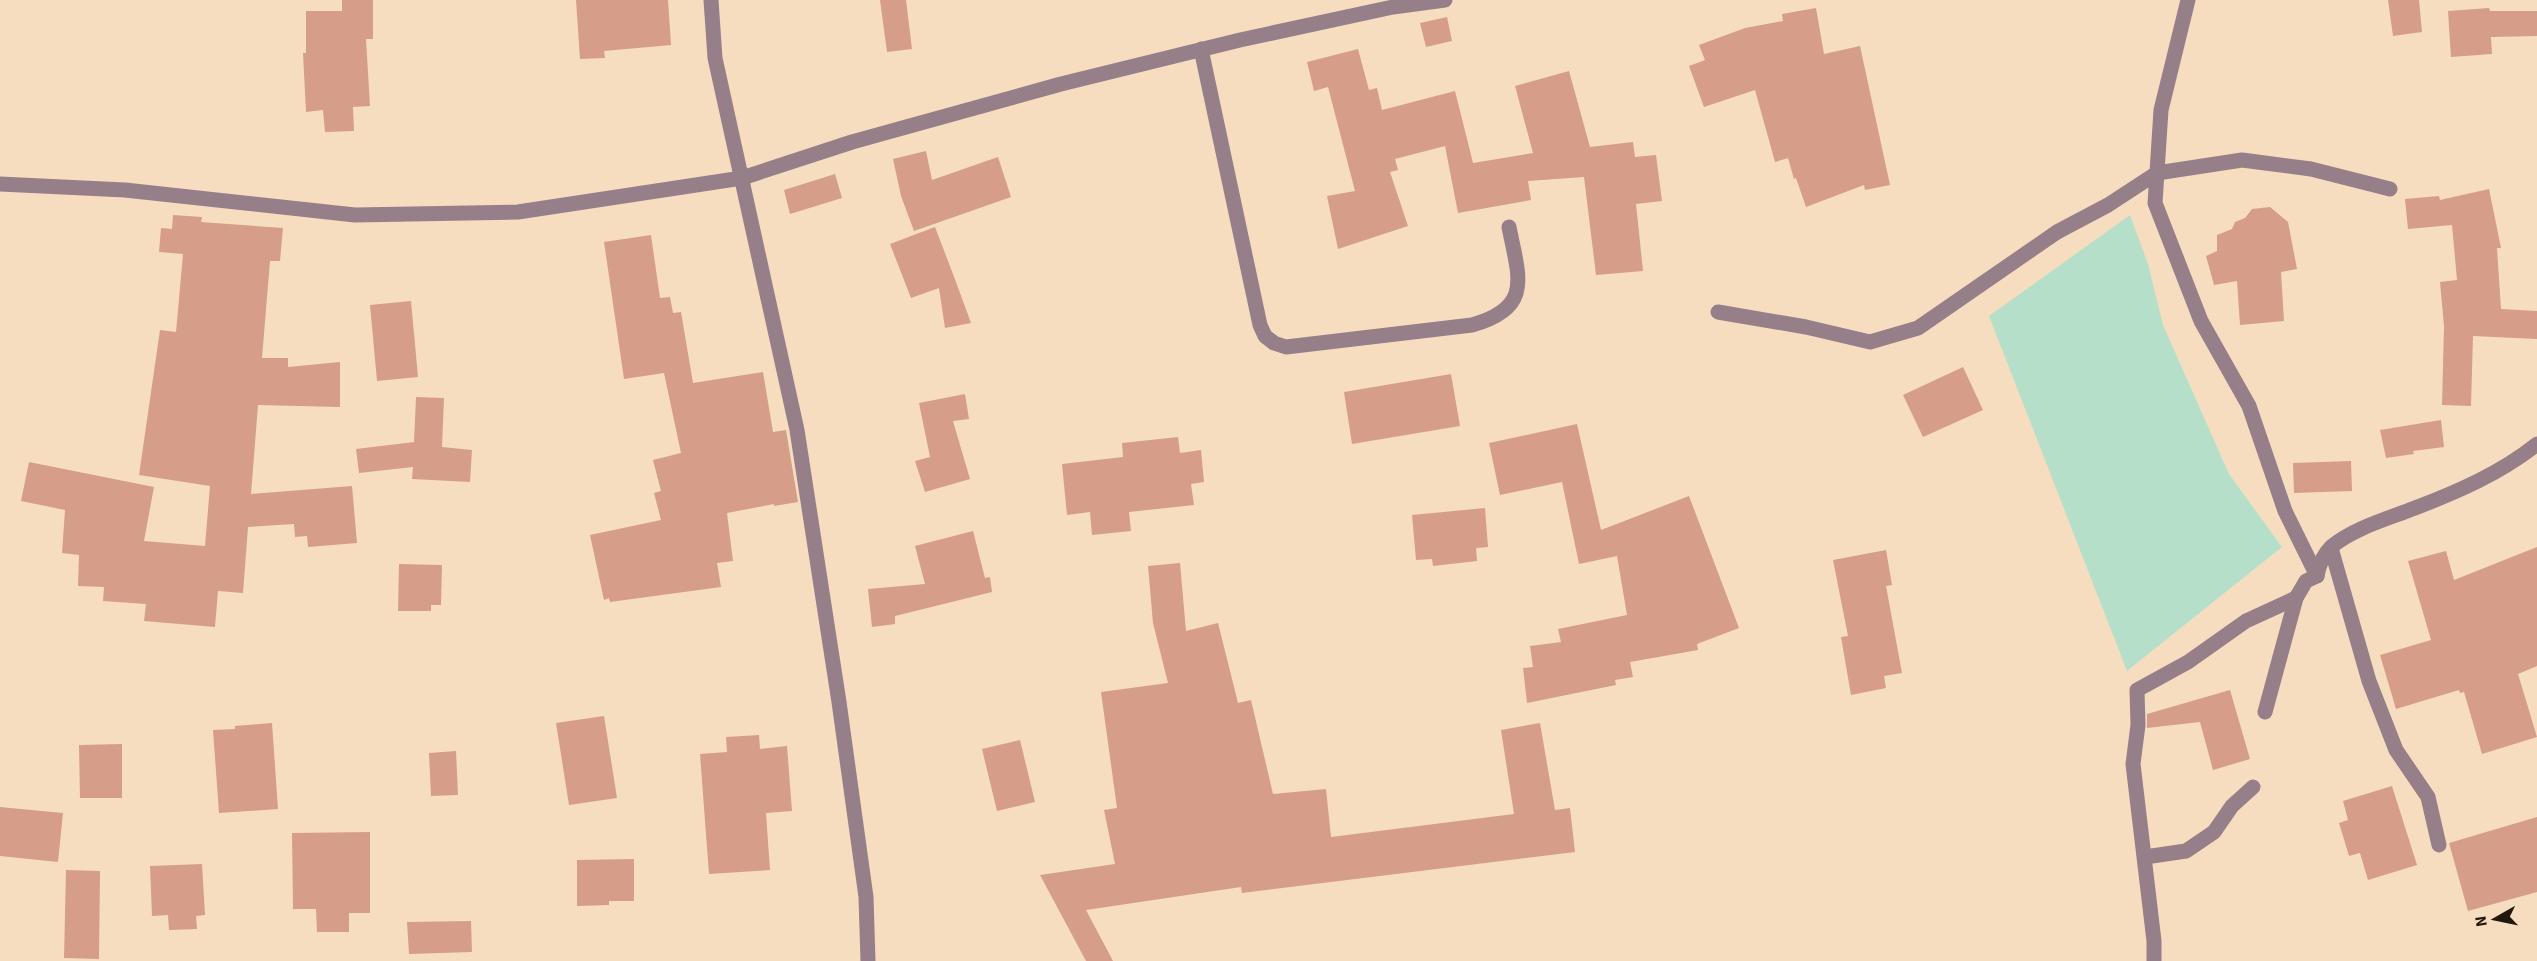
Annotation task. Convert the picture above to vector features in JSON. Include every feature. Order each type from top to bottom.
[{"type":"street","points":[[711,0],[715,58],[797,430],[838,691],[863,874],[868,961]]},
{"type":"street","points":[[0,184],[125,190],[355,215],[518,212],[742,178],[863,139],[1061,84],[1393,4],[1445,0]]},
{"type":"street","points":[[2188,0],[2162,110],[2155,203],[2197,311],[2249,406],[2285,511],[2317,576]]},
{"type":"street","points":[[1201,49],[1260,325],[1265,336],[1274,343],[1286,347],[1319,345],[1472,325],[1494,319],[1508,309],[1517,291],[1518,272],[1509,227]]},
{"type":"street","points":[[1718,312],[1806,327],[1870,342],[1918,328],[2057,232],[2108,205],[2157,173],[2242,160],[2311,169],[2390,189]]},
{"type":"street","points":[[2317,576],[2319,563],[2331,548],[2366,527],[2450,495],[2520,458],[2537,444]]},
{"type":"street","points":[[2331,548],[2368,681],[2396,750],[2428,797],[2439,845]]},
{"type":"street","points":[[2265,712],[2296,598],[2306,581],[2317,576]]},
{"type":"street","points":[[2154,961],[2145,856],[2133,764],[2138,725],[2137,690],[2188,662],[2246,621],[2296,598]]},
{"type":"street","points":[[2145,856],[2186,851],[2214,832],[2232,806],[2253,787]]},
{"type":"green space","points":[[2130,215],[2148,264],[2163,325],[2229,474],[2282,547],[2127,671],[1989,316]]},
{"type":"building","points":[[342,0],[373,0],[373,39],[366,39],[370,106],[353,107],[354,131],[325,132],[323,110],[306,112],[303,53],[306,53],[306,11],[342,11]]},
{"type":"building","points":[[576,0],[668,0],[671,45],[604,51],[605,58],[580,59]]},
{"type":"building","points":[[880,0],[906,0],[912,49],[887,52]]},
{"type":"building","points":[[2388,0],[2419,0],[2422,32],[2393,36]]},
{"type":"building","points":[[1816,8],[1824,54],[1860,46],[1890,185],[1865,190],[1864,185],[1806,207],[1788,158],[1775,162],[1755,90],[1704,107],[1689,66],[1705,60],[1699,45],[1745,28],[1783,21],[1782,14]]},
{"type":"building","points":[[2489,8],[2490,11],[2537,11],[2537,36],[2491,37],[2492,54],[2451,57],[2448,11]]},
{"type":"building","points":[[1447,17],[1452,41],[1426,47],[1420,23]]},
{"type":"building","points":[[1358,49],[1369,90],[1377,88],[1382,110],[1455,91],[1473,163],[1533,153],[1515,86],[1569,71],[1590,147],[1633,142],[1635,157],[1656,155],[1662,201],[1636,204],[1643,271],[1596,275],[1584,177],[1528,181],[1531,200],[1458,213],[1445,146],[1395,159],[1398,170],[1390,172],[1408,226],[1338,249],[1327,196],[1355,191],[1328,87],[1314,91],[1307,62]]},
{"type":"building","points":[[926,151],[932,180],[998,157],[1011,197],[914,231],[901,196],[893,159]]},
{"type":"building","points":[[835,174],[842,198],[790,214],[784,190]]},
{"type":"building","points":[[2489,189],[2501,248],[2497,248],[2501,309],[2537,311],[2537,339],[2473,336],[2471,406],[2442,405],[2444,326],[2440,282],[2457,280],[2452,225],[2408,229],[2405,199],[2439,196],[2440,200]]},
{"type":"building","points":[[2270,207],[2288,222],[2297,269],[2281,272],[2284,321],[2240,325],[2237,281],[2214,285],[2206,256],[2217,251],[2217,235],[2232,229],[2235,222],[2245,218],[2252,209]]},
{"type":"building","points":[[173,215],[202,217],[201,222],[283,228],[280,261],[270,261],[262,358],[288,358],[288,367],[340,362],[340,407],[258,405],[251,494],[352,486],[357,543],[308,547],[307,536],[295,537],[294,524],[248,527],[243,593],[218,591],[215,627],[144,621],[146,604],[103,601],[104,587],[78,586],[79,555],[62,553],[65,510],[21,501],[29,462],[154,487],[144,541],[205,546],[210,486],[139,475],[160,330],[176,332],[183,254],[159,252],[161,228],[172,229]]},
{"type":"building","points":[[935,227],[971,323],[945,328],[939,288],[911,298],[890,244]]},
{"type":"building","points":[[651,235],[660,298],[670,297],[673,313],[681,312],[693,383],[763,372],[773,432],[786,430],[798,502],[727,513],[733,561],[717,563],[721,587],[610,602],[609,598],[604,600],[590,535],[661,520],[654,493],[661,491],[653,460],[681,453],[664,373],[624,379],[604,242]]},
{"type":"building","points":[[411,301],[418,377],[377,381],[370,305]]},
{"type":"building","points":[[1963,367],[1983,410],[1923,437],[1903,395]]},
{"type":"building","points":[[1451,374],[1460,426],[1352,444],[1344,392]]},
{"type":"building","points":[[965,394],[969,419],[953,421],[970,479],[925,492],[915,461],[930,457],[919,403]]},
{"type":"building","points":[[416,397],[444,398],[442,447],[472,450],[470,482],[412,479],[413,467],[359,473],[356,449],[414,442]]},
{"type":"building","points":[[2441,420],[2444,447],[2413,451],[2414,454],[2386,458],[2380,430]]},
{"type":"building","points":[[1577,424],[1601,530],[1689,496],[1739,628],[1697,644],[1698,650],[1630,662],[1633,677],[1615,680],[1616,685],[1527,703],[1523,668],[1533,667],[1530,646],[1561,642],[1558,629],[1627,615],[1617,556],[1579,564],[1562,482],[1500,495],[1489,443]]},
{"type":"building","points":[[1178,437],[1180,453],[1201,450],[1204,482],[1191,484],[1194,505],[1129,512],[1131,531],[1092,535],[1090,512],[1067,515],[1062,464],[1123,457],[1122,443]]},
{"type":"building","points":[[2351,461],[2352,491],[2294,493],[2293,463]]},
{"type":"building","points":[[1485,508],[1488,547],[1476,548],[1477,561],[1433,566],[1432,559],[1416,560],[1412,515]]},
{"type":"building","points":[[973,531],[985,578],[990,577],[992,592],[895,616],[895,624],[872,627],[868,589],[925,584],[915,546]]},
{"type":"building","points":[[2537,547],[2537,666],[2518,674],[2537,737],[2482,754],[2464,692],[2460,693],[2459,690],[2396,709],[2380,655],[2431,640],[2408,561],[2446,551],[2454,580]]},
{"type":"building","points":[[1886,550],[1892,585],[1886,586],[1902,673],[1884,676],[1886,688],[1851,695],[1841,637],[1848,636],[1833,560]]},
{"type":"building","points":[[1180,563],[1186,631],[1218,623],[1238,703],[1251,700],[1273,794],[1326,789],[1331,837],[1514,814],[1501,730],[1540,723],[1555,810],[1570,808],[1575,852],[1242,893],[1241,887],[1086,910],[1113,961],[1086,961],[1040,875],[1115,864],[1104,810],[1117,808],[1101,692],[1168,683],[1153,623],[1148,566]]},
{"type":"building","points":[[399,564],[442,565],[441,605],[431,605],[431,611],[398,611]]},
{"type":"building","points":[[2230,690],[2250,759],[2213,770],[2200,722],[2147,728],[2147,714]]},
{"type":"building","points":[[604,716],[617,798],[569,805],[556,723]]},
{"type":"building","points":[[272,723],[278,809],[219,813],[213,730]]},
{"type":"building","points":[[759,735],[760,749],[787,746],[792,811],[766,813],[770,870],[709,874],[700,754],[727,752],[726,737]]},
{"type":"building","points":[[1020,740],[1035,802],[997,811],[982,749]]},
{"type":"building","points":[[122,744],[122,798],[80,798],[79,745]]},
{"type":"building","points":[[456,751],[458,795],[431,796],[429,753]]},
{"type":"building","points":[[2392,786],[2417,865],[2368,880],[2360,853],[2349,856],[2339,823],[2348,820],[2343,801]]},
{"type":"building","points":[[0,807],[63,813],[58,862],[0,856]]},
{"type":"building","points":[[2537,817],[2537,892],[2468,911],[2449,843]]},
{"type":"building","points":[[370,832],[370,913],[349,913],[349,932],[317,932],[316,909],[293,909],[292,833]]},
{"type":"building","points":[[634,859],[634,901],[609,901],[609,905],[577,906],[577,860]]},
{"type":"building","points":[[202,864],[205,915],[196,916],[197,929],[169,930],[168,915],[152,916],[150,866]]},
{"type":"building","points":[[66,870],[100,871],[99,959],[64,958]]},
{"type":"building","points":[[471,921],[472,952],[409,954],[407,922]]}]
